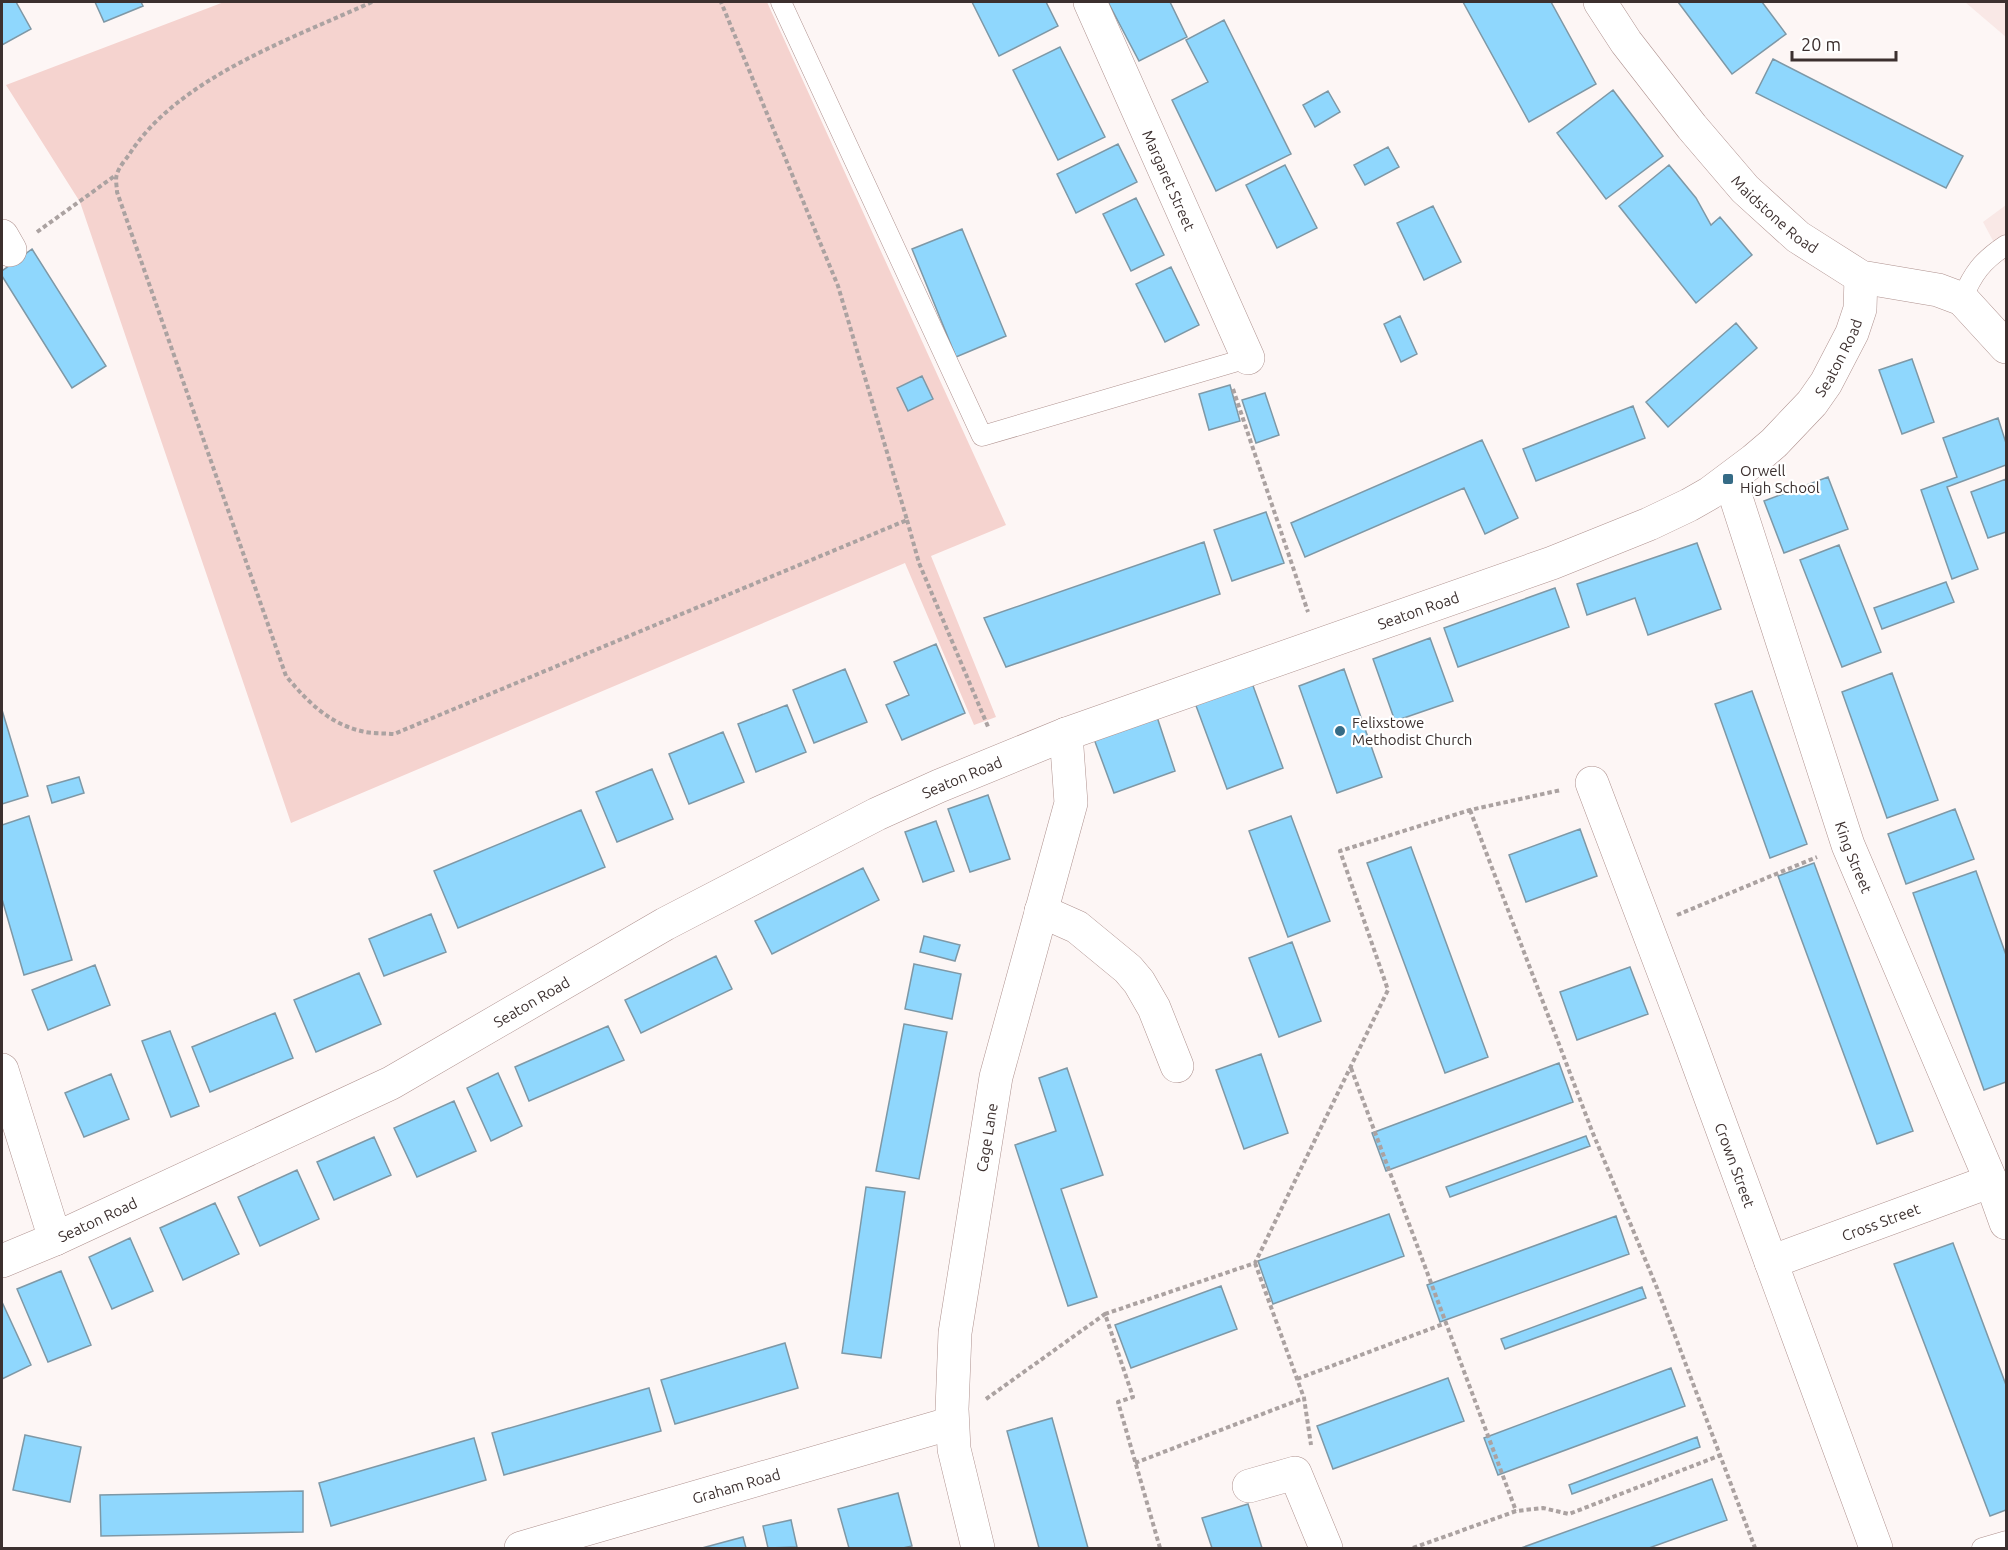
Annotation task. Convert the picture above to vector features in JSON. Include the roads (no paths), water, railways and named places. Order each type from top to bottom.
[{"type":"street","name":"Margaret Street","points":[[1090,2],[1237,362]]},
{"type":"street","name":"Maidstone Road","points":[[1600,2],[1626,42],[1692,128],[1745,189],[1798,237],[1861,277],[1938,290],[1962,299],[2007,347]]},
{"type":"street","name":"Seaton Road","points":[[2,1261],[55,1239],[391,1083],[665,924],[877,814],[939,786],[1066,734],[1552,563],[1689,505],[1730,479],[1774,443],[1812,403],[1826,383],[1852,333],[1860,309],[1861,277]]},
{"type":"street","name":"King Street","points":[[1730,479],[1848,845],[2007,1223]]},
{"type":"street","name":"Cage Lane","points":[[978,1548],[954,1449],[952,1424],[955,1333],[996,1077],[1071,803],[1066,734]]},
{"type":"street","name":"Crown Street","points":[[1593,783],[1876,1548]]},
{"type":"street","points":[[1041,911],[1077,927],[1134,975],[1154,1008],[1178,1066]]},
{"type":"street","points":[[2,1070],[55,1239]]},
{"type":"street","name":"Cross Street","points":[[1771,1262],[1991,1181]]},
{"type":"street","name":"Graham Road","points":[[521,1548],[952,1424]]},
{"type":"street","points":[[1249,1486],[1295,1473],[1326,1548]]},
{"type":"lane","points":[[781,2],[982,436],[1237,362]]},
{"type":"lane","points":[[1962,299],[1971,277],[2007,245]]},
{"type":"lane","points":[[1982,1548],[2007,1541]]},
{"type":"place","name":"Orwell High School","points":[[1728,479]]},
{"type":"place","name":"Felixstowe Methodist Church","points":[[1340,731]]}]
